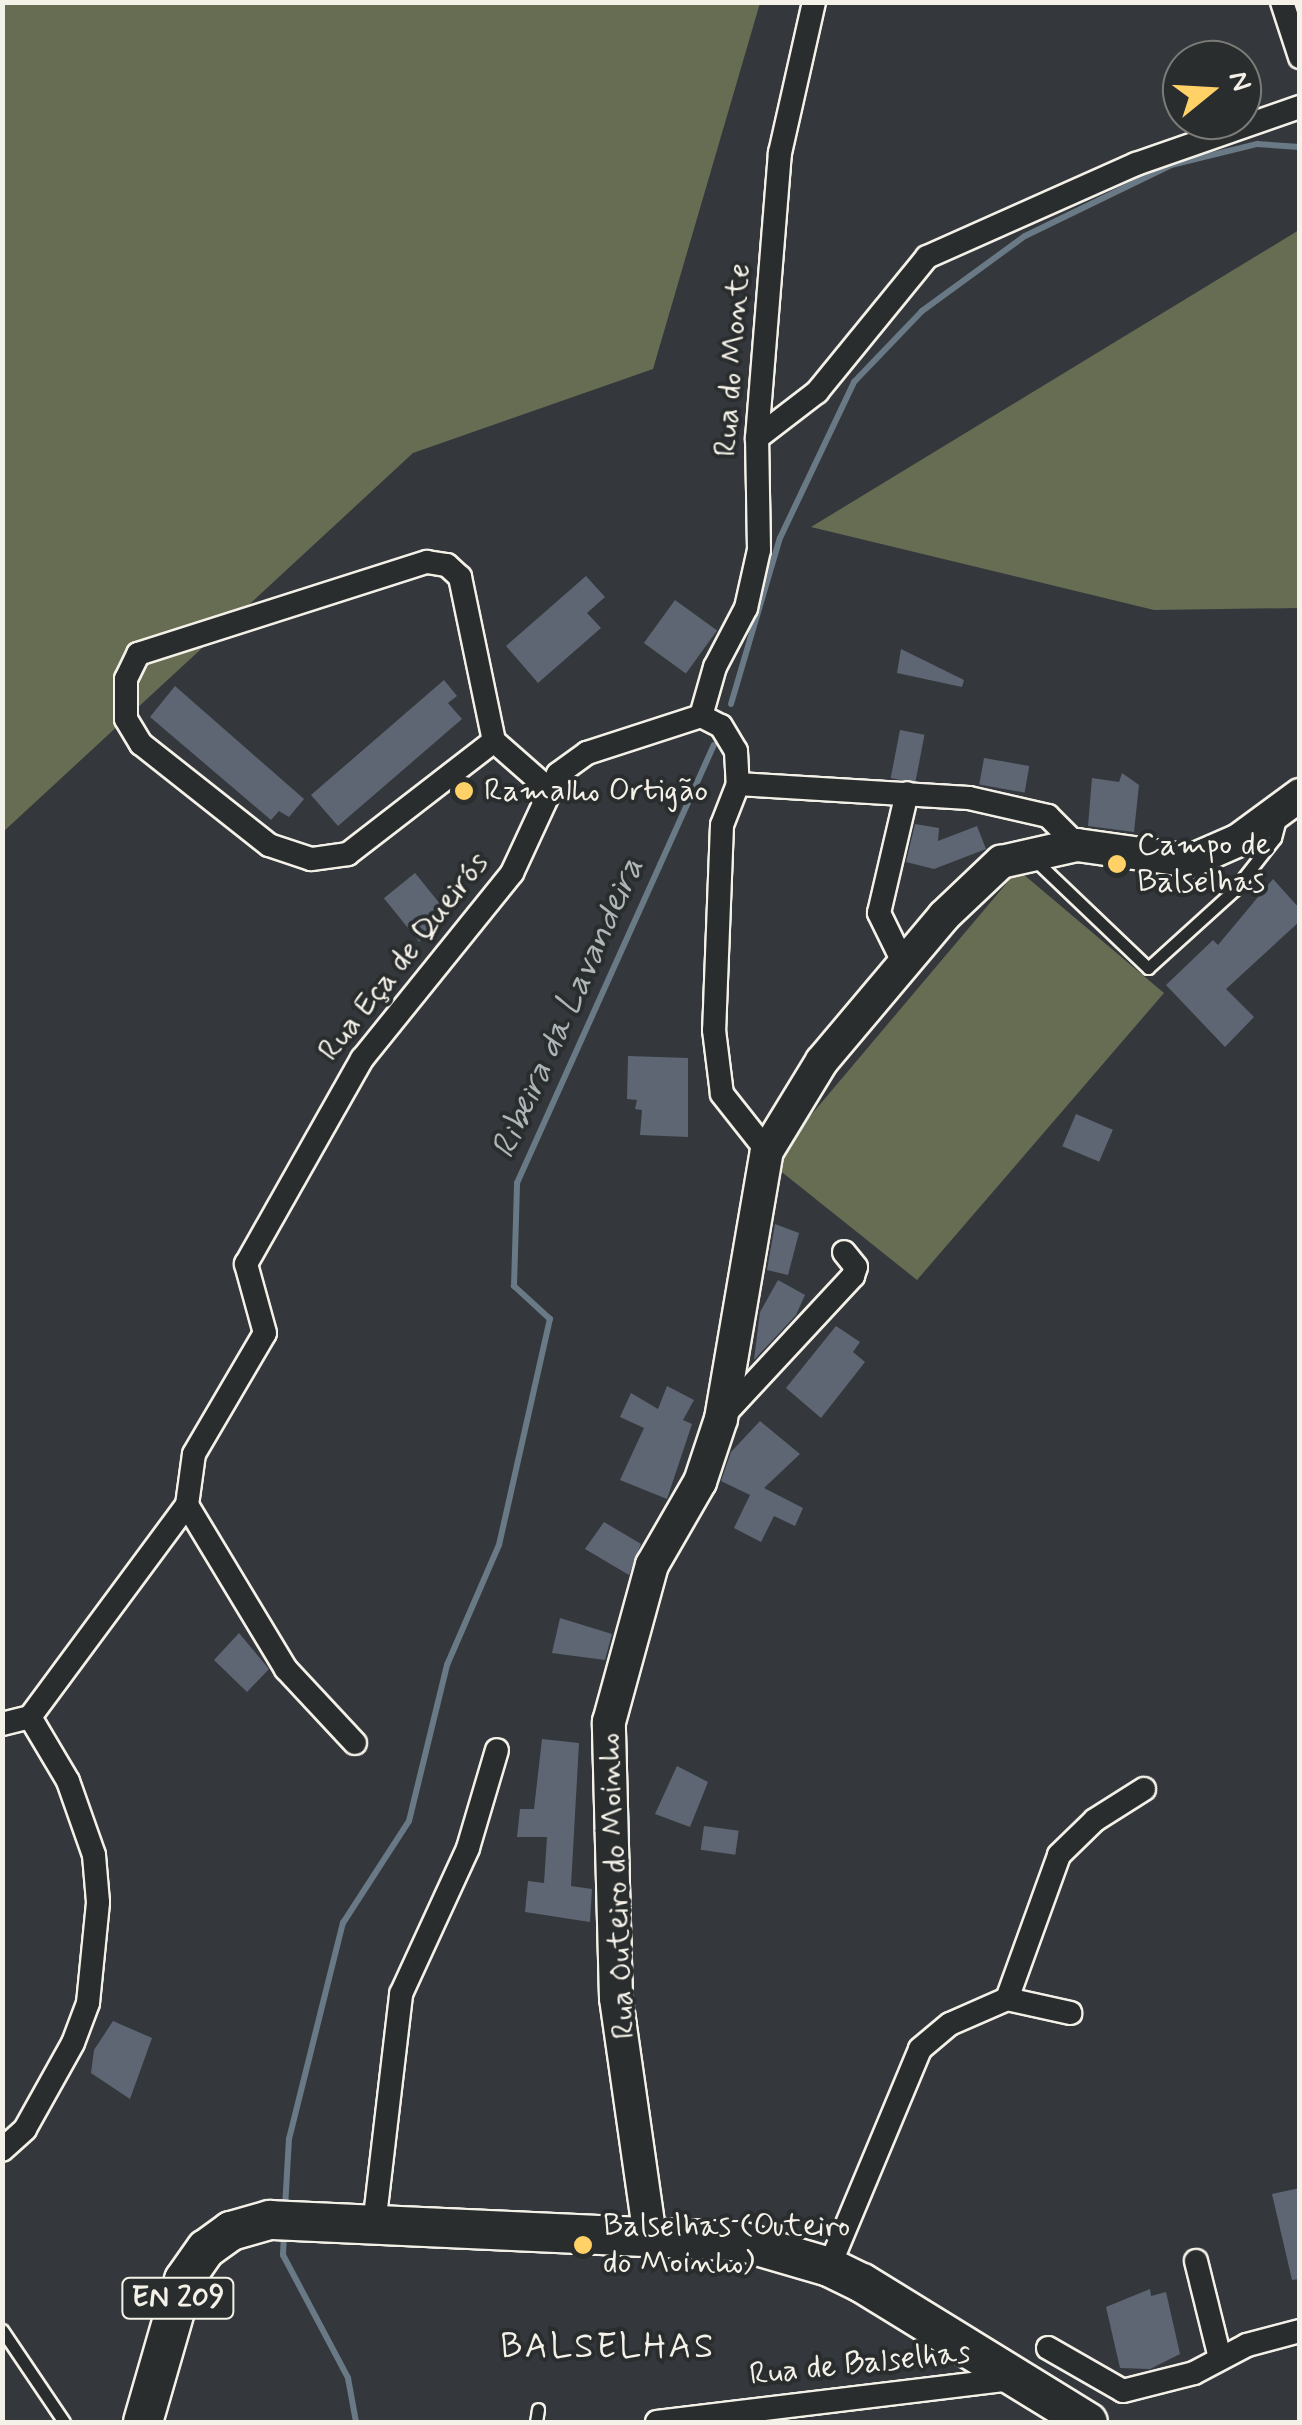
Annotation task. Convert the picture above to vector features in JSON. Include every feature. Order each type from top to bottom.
[{"type":"main road","name":"EN 209","points":[[144,2422],[184,2280],[206,2249],[231,2232],[285,2220],[740,2241],[829,2267],[1088,2422]]},
{"type":"street","name":"Rua do Monte","points":[[701,716],[715,666],[746,608],[759,550],[756,438],[780,153],[814,2]]},
{"type":"street","points":[[1282,2],[1300,58]]},
{"type":"street","points":[[756,438],[816,392],[928,257],[1136,164],[1300,107]]},
{"type":"street","points":[[494,741],[348,854],[311,859],[268,845],[141,744],[126,719],[126,679],[138,654],[427,562],[447,565],[460,576],[494,741],[551,791]]},
{"type":"street","points":[[701,716],[721,726],[736,751],[738,784],[722,825],[714,1030],[722,1094],[767,1152]]},
{"type":"street","name":"Rua Eça de Queirós","points":[[30,1718],[187,1506],[194,1454],[265,1333],[246,1264],[362,1059],[512,874],[558,774],[587,753],[701,716]]},
{"type":"street","points":[[738,784],[907,792],[1048,816],[1077,845]]},
{"type":"street","points":[[904,964],[880,913],[907,792]]},
{"type":"street","points":[[720,1419],[767,1152],[822,1061],[980,880],[1001,862],[1077,845],[1191,861],[1239,840],[1291,802]]},
{"type":"street","name":"Rua Outeiro do Moinho","points":[[650,2237],[616,1998],[609,1722],[652,1565],[700,1482],[720,1419],[854,1276],[856,1266],[844,1252]]},
{"type":"street","points":[[187,1506],[286,1669],[356,1743]]},
{"type":"street","points":[[2,1724],[30,1718],[68,1781],[94,1855],[98,1902],[88,2003],[73,2043],[25,2129],[2,2150]]},
{"type":"street","points":[[374,2225],[401,1994],[468,1848],[496,1750]]},
{"type":"street","points":[[1007,1998],[1060,1855],[1094,1820],[1144,1789]]},
{"type":"street","points":[[829,2267],[920,2049],[950,2024],[1007,1998],[1070,2013]]},
{"type":"street","points":[[1196,2261],[1220,2358]]},
{"type":"street","points":[[1048,2348],[1122,2391],[1180,2377],[1220,2358],[1300,2331]]},
{"type":"street","name":"Rua de Balselhas","points":[[657,2422],[1011,2379]]},
{"type":"lane","points":[[1030,854],[1148,968],[1234,890],[1274,838],[1291,802]]},
{"type":"lane","points":[[2,2330],[64,2422]]},
{"type":"green space","points":[[2,3],[760,3],[653,369],[413,453],[3,832]]},
{"type":"green space","points":[[1299,230],[1299,608],[1154,610],[811,527]]},
{"type":"green space","points":[[1023,874],[1164,993],[917,1280],[778,1169],[784,1147],[1011,878]]},
{"type":"building","points":[[586,576],[605,597],[587,613],[601,628],[538,683],[506,646]]},
{"type":"building","points":[[675,600],[717,631],[686,673],[644,643]]},
{"type":"building","points":[[901,649],[964,680],[962,687],[897,673]]},
{"type":"building","points":[[444,680],[457,696],[448,703],[462,719],[338,826],[311,795]]},
{"type":"building","points":[[175,686],[304,799],[289,817],[279,811],[271,820],[150,717]]},
{"type":"building","points":[[900,730],[925,735],[915,783],[891,778]]},
{"type":"building","points":[[984,758],[1029,766],[1025,793],[979,785]]},
{"type":"building","points":[[1122,773],[1139,785],[1134,832],[1088,826],[1092,778],[1119,782]]},
{"type":"building","points":[[915,824],[939,828],[938,841],[977,826],[986,849],[934,869],[906,862]]},
{"type":"building","points":[[415,873],[450,917],[419,942],[384,898]]},
{"type":"building","points":[[1273,879],[1300,909],[1300,921],[1226,989],[1254,1017],[1225,1047],[1166,985],[1213,940],[1218,945]]},
{"type":"building","points":[[628,1056],[688,1058],[688,1137],[640,1135],[642,1110],[635,1109],[637,1100],[627,1099]]},
{"type":"building","points":[[1076,1114],[1113,1130],[1099,1162],[1062,1146]]},
{"type":"building","points":[[775,1224],[799,1233],[788,1275],[767,1270]]},
{"type":"building","points":[[778,1280],[805,1295],[796,1315],[754,1360],[760,1312]]},
{"type":"building","points":[[836,1326],[860,1342],[853,1352],[865,1362],[821,1418],[786,1388]]},
{"type":"building","points":[[667,1386],[694,1400],[683,1420],[692,1424],[667,1499],[620,1480],[644,1428],[620,1417],[631,1393],[658,1409]]},
{"type":"building","points":[[760,1421],[800,1454],[764,1488],[803,1508],[795,1526],[774,1516],[761,1542],[734,1528],[750,1495],[721,1481],[731,1452]]},
{"type":"building","points":[[604,1522],[641,1544],[629,1575],[585,1549]]},
{"type":"building","points":[[560,1618],[612,1634],[605,1660],[552,1653]]},
{"type":"building","points":[[239,1633],[269,1669],[247,1692],[214,1660]]},
{"type":"building","points":[[542,1739],[579,1743],[571,1886],[592,1889],[590,1922],[525,1912],[528,1881],[544,1883],[547,1837],[517,1837],[520,1809],[534,1809]]},
{"type":"building","points":[[677,1766],[708,1782],[690,1827],[655,1814]]},
{"type":"building","points":[[704,1826],[739,1831],[735,1855],[701,1850]]},
{"type":"building","points":[[113,2021],[152,2038],[130,2099],[91,2073],[94,2050]]},
{"type":"building","points":[[1300,2188],[1300,2279],[1292,2280],[1272,2194]]},
{"type":"building","points":[[1150,2289],[1151,2296],[1166,2292],[1180,2354],[1150,2369],[1120,2368],[1106,2307]]},
{"type":"waterway","name":"Ribeira da Lavandeira","points":[[731,704],[780,538],[854,382],[922,311],[1025,236],[1171,165],[1257,144],[1300,147]]},
{"type":"waterway","name":"Ribeira da Lavandeira","points":[[285,2208],[289,2139],[343,1923],[409,1821],[447,1665],[499,1545],[550,1319],[514,1286],[517,1183],[714,745]]},
{"type":"waterway","name":"Ribeira da Lavandeira","points":[[284,2235],[283,2255],[348,2378],[356,2422]]},
{"type":"place","name":"Ramalho Ortigão","points":[[464,791]]},
{"type":"place","name":"Campo de Balselhas","points":[[1117,864]]},
{"type":"place","name":"Balselhas (Outeiro do Moinho)","points":[[583,2245]]},
{"type":"district","name":"BALSELHAS","points":[[608,2347]]}]
